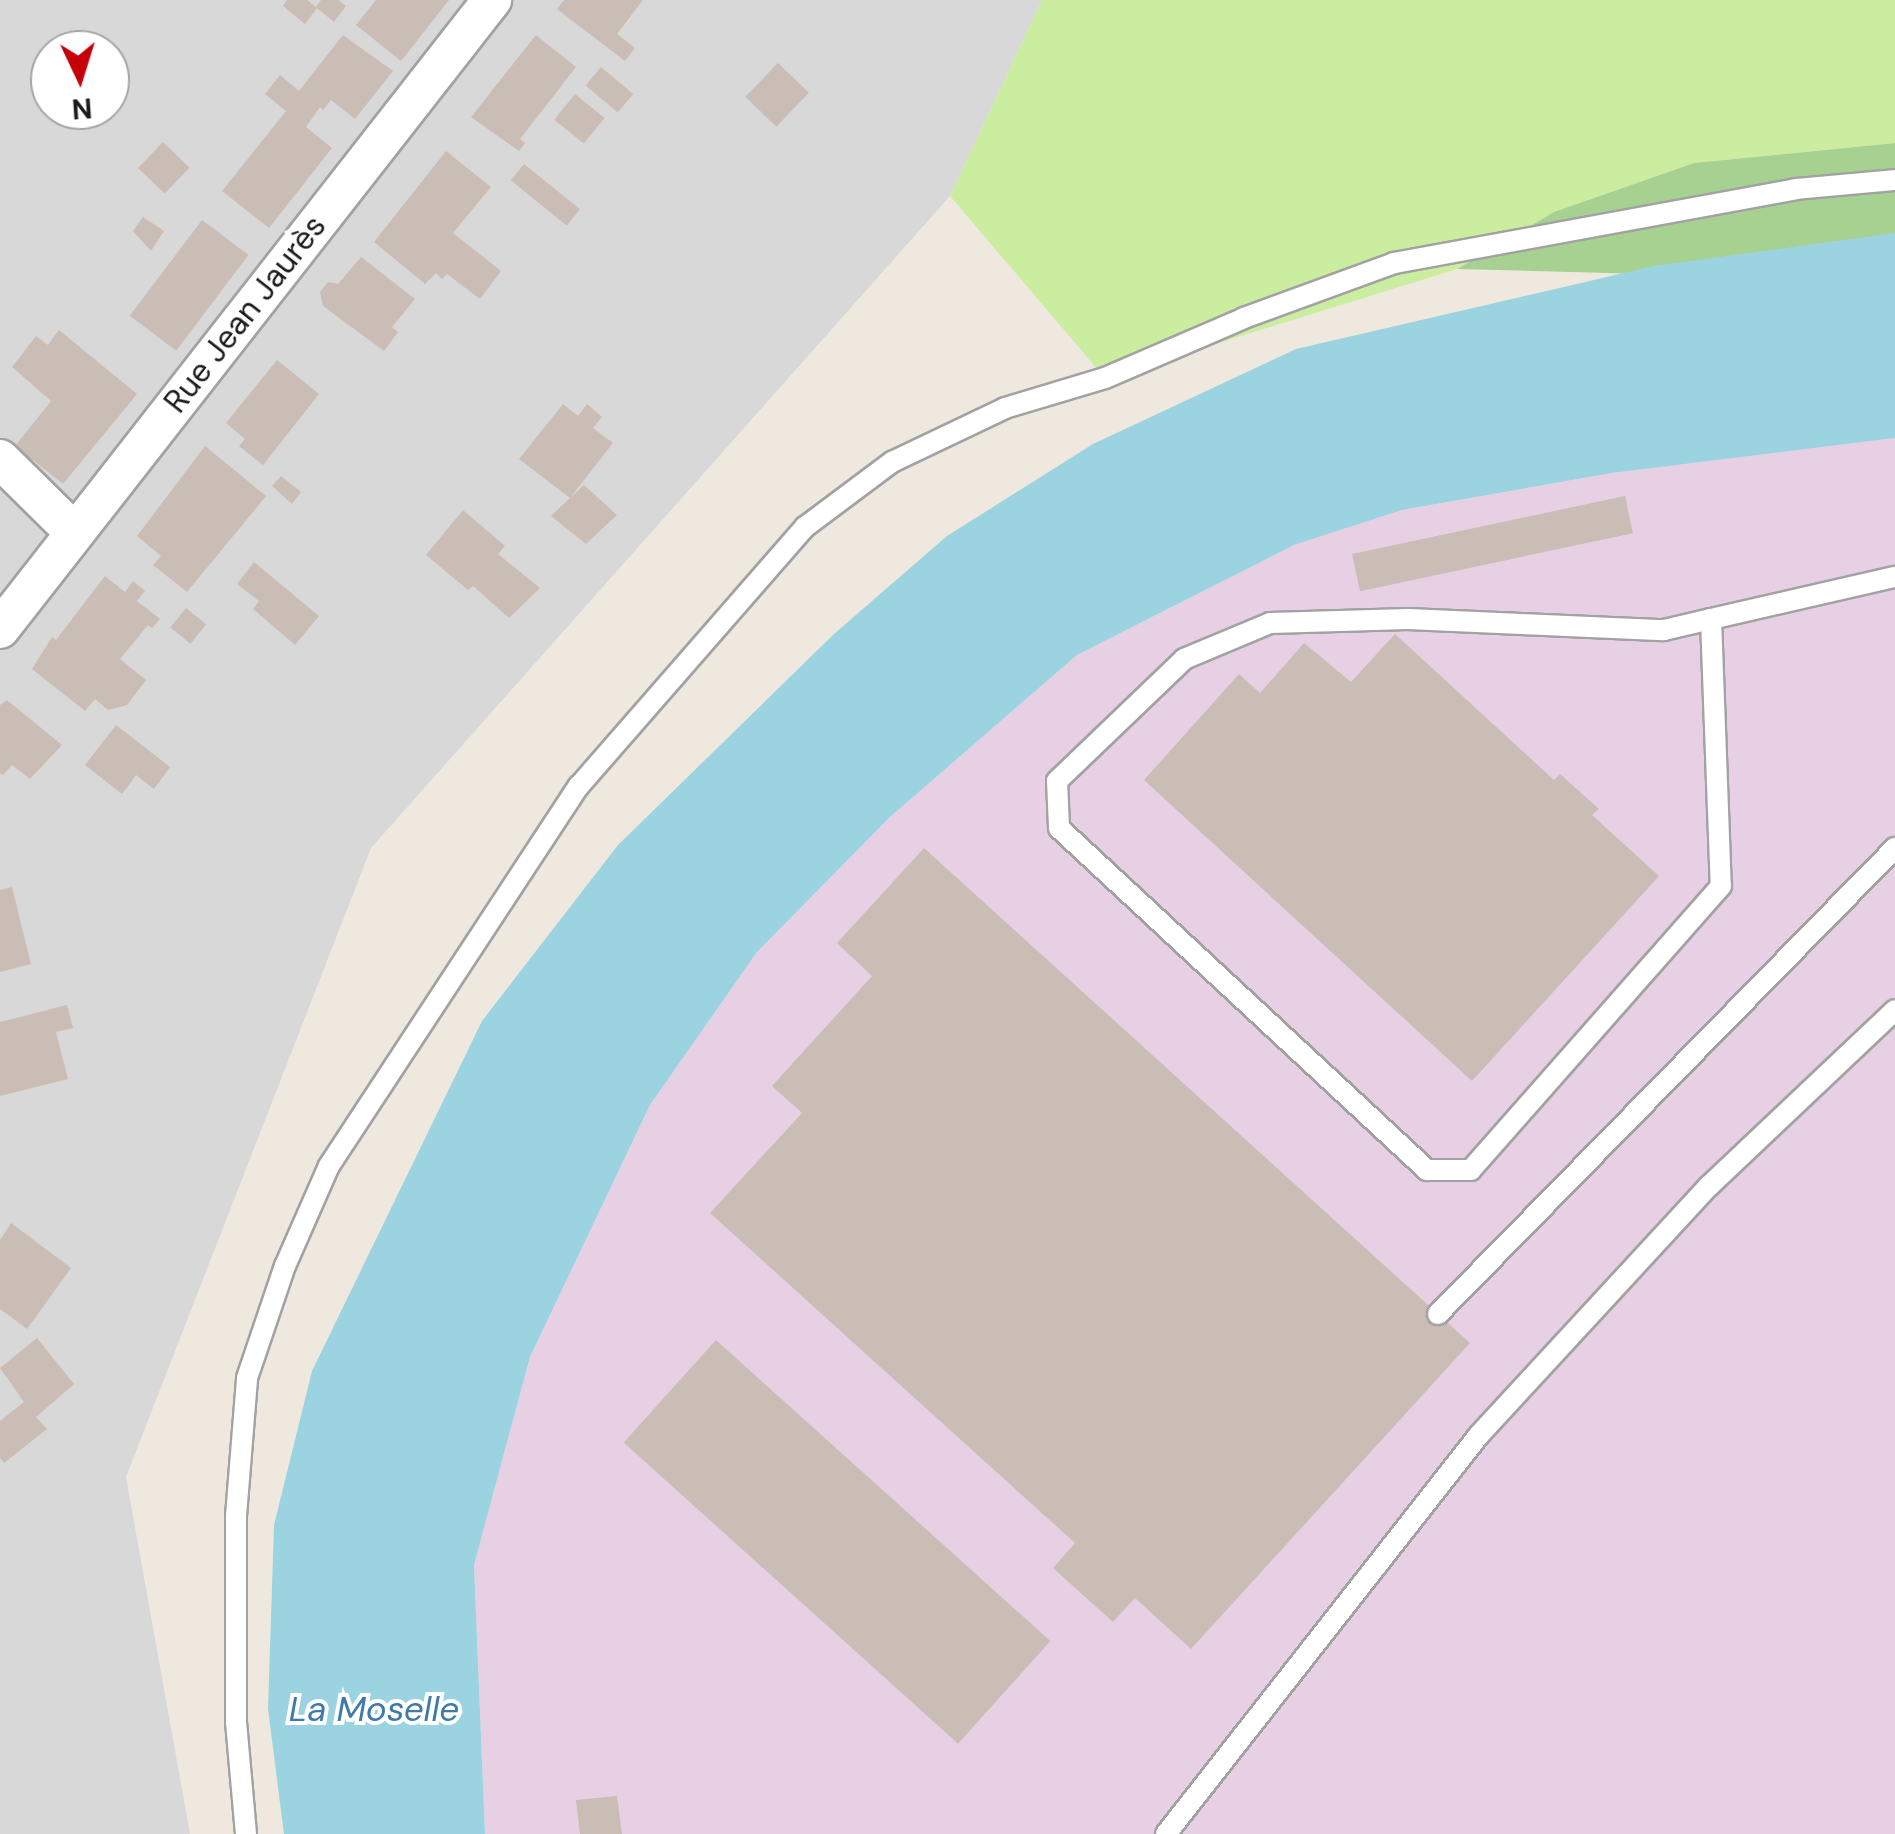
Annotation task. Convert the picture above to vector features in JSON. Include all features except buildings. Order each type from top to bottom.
[{"type":"street","name":"Rue Jean Jaurès","points":[[0,629],[492,0]]},
{"type":"street","points":[[0,459],[75,533]]},
{"type":"lane","points":[[246,1834],[236,1723],[236,1516],[247,1378],[285,1266],[329,1166],[579,786],[804,527],[892,462],[1006,408],[1106,378],[1244,318],[1394,263],[1796,189],[1895,180]]},
{"type":"lane","points":[[1712,619],[1721,886],[1471,1170],[1427,1170],[1060,828],[1057,781],[1184,660],[1270,623],[1408,619],[1664,630],[1895,577]]},
{"type":"lane","points":[[1438,1314],[1895,848]]},
{"type":"lane","points":[[1166,1834],[1505,1406],[1709,1186],[1895,1010]]},
{"type":"shaded area","points":[[0,0],[1042,0],[950,196],[371,848],[126,1477],[190,1834],[0,1834]]},
{"type":"shaded area","points":[[1895,438],[1895,1834],[485,1834],[474,1565],[530,1357],[650,1105],[757,952],[890,817],[1077,655],[1294,545],[1402,510],[1612,473]]},
{"type":"green space","points":[[1042,0],[1895,0],[1895,143],[1694,163],[1554,212],[1457,269],[1105,378],[950,196]]},
{"type":"green space","points":[[1895,143],[1895,241],[1720,276],[1457,269],[1554,212],[1694,163]]},
{"type":"water","name":"La Moselle","points":[[1895,233],[1895,438],[1612,473],[1402,510],[1294,545],[1077,655],[890,817],[757,952],[650,1105],[530,1357],[474,1565],[485,1834],[284,1834],[268,1709],[274,1525],[312,1371],[482,1021],[618,845],[834,634],[947,536],[1093,444],[1296,349],[1654,266]]}]
